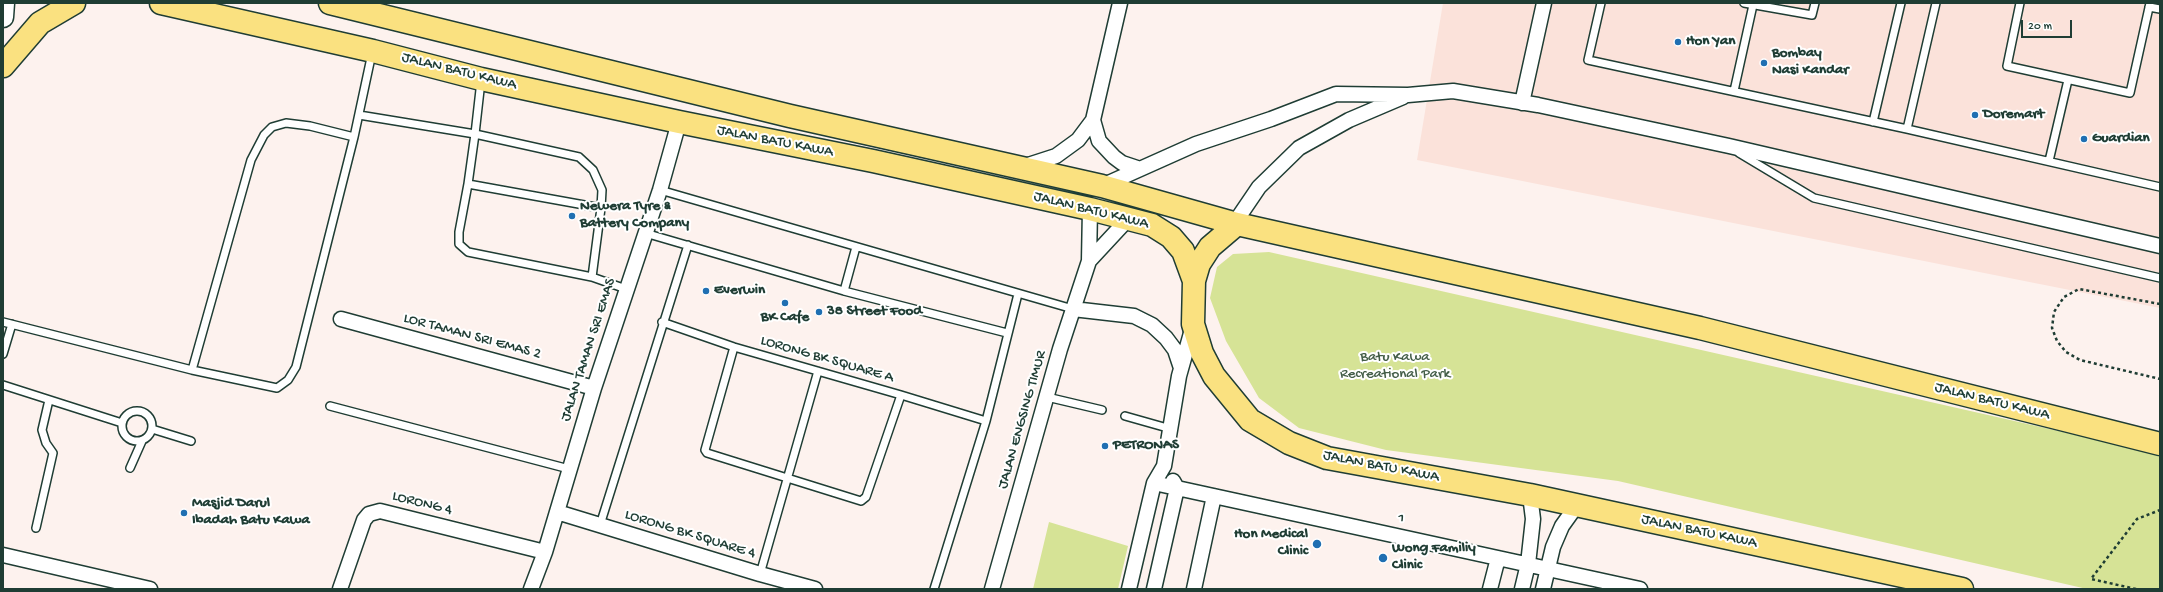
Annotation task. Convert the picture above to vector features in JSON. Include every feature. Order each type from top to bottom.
[{"type":"highway","points":[[3,66],[40,23],[74,3]]},
{"type":"highway","name":"JALAN BATU KAWA","points":[[161,3],[373,51],[481,79],[679,122],[873,161],[1090,209],[1152,225],[1171,237],[1183,251],[1194,281],[1193,324],[1202,353],[1214,376],[1227,394],[1250,420],[1290,443],[1327,458],[1530,495],[1962,589]]},
{"type":"highway","name":"JALAN BATU KAWA","points":[[330,3],[790,116],[1102,186],[1237,224],[1700,328],[2160,444]]},
{"type":"highway","points":[[1194,281],[1199,264],[1210,248],[1237,224]]},
{"type":"main road","points":[[3,17],[4,3]]},
{"type":"street","points":[[1020,168],[1056,156],[1078,140],[1093,120],[1120,3]]},
{"type":"street","points":[[1522,103],[1544,3]]},
{"type":"street","points":[[1102,186],[1196,144],[1271,119],[1336,94],[1408,95],[1453,91],[1522,103],[1729,146],[2160,246]]},
{"type":"street","points":[[1237,224],[1240,215],[1259,187],[1299,148],[1349,120],[1408,95]]},
{"type":"street","points":[[1093,120],[1099,142],[1122,164],[1140,169]]},
{"type":"street","name":"JALAN TAMAN SRI EMAS","points":[[531,589],[545,552],[594,388],[660,190],[679,122]]},
{"type":"street","name":"JALAN ENGSING TIMUR","points":[[992,589],[1047,397],[1088,262],[1090,209]]},
{"type":"street","name":"JALAN ENGSING TIMUR","points":[[1088,262],[1128,219]]},
{"type":"street","points":[[1073,309],[1134,316],[1152,325],[1170,344],[1181,368]]},
{"type":"street","name":"LOR TAMAN SRI EMAS 2","points":[[341,319],[594,388]]},
{"type":"street","points":[[1129,589],[1154,484],[1164,466],[1181,368],[1193,324]]},
{"type":"street","points":[[1154,589],[1177,488],[1164,466]]},
{"type":"street","name":"1","points":[[1154,484],[1547,568],[1584,583],[1640,589]]},
{"type":"street","points":[[1522,589],[1528,564],[1534,519],[1530,495]]},
{"type":"street","points":[[1194,589],[1214,496]]},
{"type":"street","points":[[1543,589],[1547,568],[1562,526],[1577,505]]},
{"type":"street","name":"LORONG 4","points":[[340,589],[364,520],[370,514],[380,511],[545,552]]},
{"type":"street","name":"LORONG BK SQUARE 4","points":[[557,512],[760,574],[815,589]]},
{"type":"street","points":[[3,555],[150,589]]},
{"type":"street","points":[[1490,589],[1498,558]]},
{"type":"lane","points":[[1601,3],[1588,60],[1907,129],[2160,187]]},
{"type":"lane","points":[[1744,3],[1812,15],[1814,3]]},
{"type":"lane","points":[[1873,122],[1901,3]]},
{"type":"lane","points":[[1907,129],[1936,3]]},
{"type":"lane","points":[[2020,3],[2007,66],[2130,93],[2150,5],[2160,9]]},
{"type":"lane","points":[[1734,91],[1753,5]]},
{"type":"lane","points":[[3,322],[192,370],[277,388],[288,380],[296,367],[354,138],[373,51]]},
{"type":"lane","points":[[481,79],[468,184],[459,232],[459,244],[468,252],[592,277],[626,289]]},
{"type":"lane","points":[[2050,161],[2068,80]]},
{"type":"lane","points":[[359,115],[475,134],[579,158],[593,170],[602,190],[592,277]]},
{"type":"lane","points":[[192,370],[251,160],[264,135],[272,127],[286,123],[310,126],[354,138]]},
{"type":"lane","points":[[1729,146],[1814,198],[2160,278]]},
{"type":"lane","points":[[468,184],[600,208]]},
{"type":"lane","points":[[660,190],[1073,309]]},
{"type":"lane","points":[[645,233],[844,292],[1007,333]]},
{"type":"lane","points":[[600,525],[662,322],[688,245]]},
{"type":"lane","points":[[844,292],[856,247]]},
{"type":"lane","points":[[934,589],[986,421],[1018,294]]},
{"type":"lane","name":"LORONG BK SQUARE A","points":[[662,322],[734,348],[901,395],[986,421]]},
{"type":"lane","points":[[3,354],[12,324]]},
{"type":"lane","points":[[734,348],[705,450],[788,479],[861,501],[864,500],[901,395]]},
{"type":"lane","points":[[760,574],[818,371]]},
{"type":"lane","points":[[3,385],[122,423]]},
{"type":"lane","points":[[1047,397],[1102,410]]},
{"type":"lane","points":[[36,528],[53,453],[46,443],[42,430],[49,400]]},
{"type":"lane","points":[[330,406],[569,469]]},
{"type":"lane","points":[[130,468],[142,440],[150,434],[152,430],[152,425],[148,416],[140,412],[131,412],[124,418],[122,423],[123,432],[129,439],[142,440]]},
{"type":"lane","points":[[1125,416],[1171,429]]},
{"type":"lane","points":[[152,430],[191,441]]},
{"type":"path","points":[[2160,304],[2079,289],[2064,297],[2054,312],[2052,328],[2057,341],[2066,352],[2080,360],[2160,379]]},
{"type":"path","points":[[2136,589],[2091,579],[2137,519],[2160,510]]},
{"type":"shaded area","points":[[1443,3],[2160,3],[2160,308],[1417,160]]},
{"type":"green space","name":"Batu Kawa Recreational Park","points":[[1269,252],[2160,454],[2160,589],[2087,589],[1618,481],[1386,450],[1299,428],[1259,398],[1226,341],[1210,298],[1217,267],[1233,254]]},
{"type":"green space","points":[[1049,522],[1128,546],[1118,589],[1033,589]]},
{"type":"place","name":"Hon Yan","points":[[1678,42]]},
{"type":"place","name":"Bombay Nasi Kandar","points":[[1764,63]]},
{"type":"place","name":"Doremart","points":[[1975,115]]},
{"type":"place","name":"Guardian","points":[[2084,139]]},
{"type":"place","name":"Newera Tyre & Battery Company","points":[[572,216]]},
{"type":"place","name":"Everwin","points":[[706,291]]},
{"type":"place","name":"BK Cafe","points":[[785,303]]},
{"type":"place","name":"38 Street Food","points":[[819,312]]},
{"type":"place","name":"PETRONAS","points":[[1105,446]]},
{"type":"place","name":"Masjid Darul Ibadah Batu Kawa","points":[[184,513]]},
{"type":"place","name":"Hon Medical Clinic","points":[[1317,544]]},
{"type":"place","name":"Wong Familiy Clinic","points":[[1383,558]]}]
